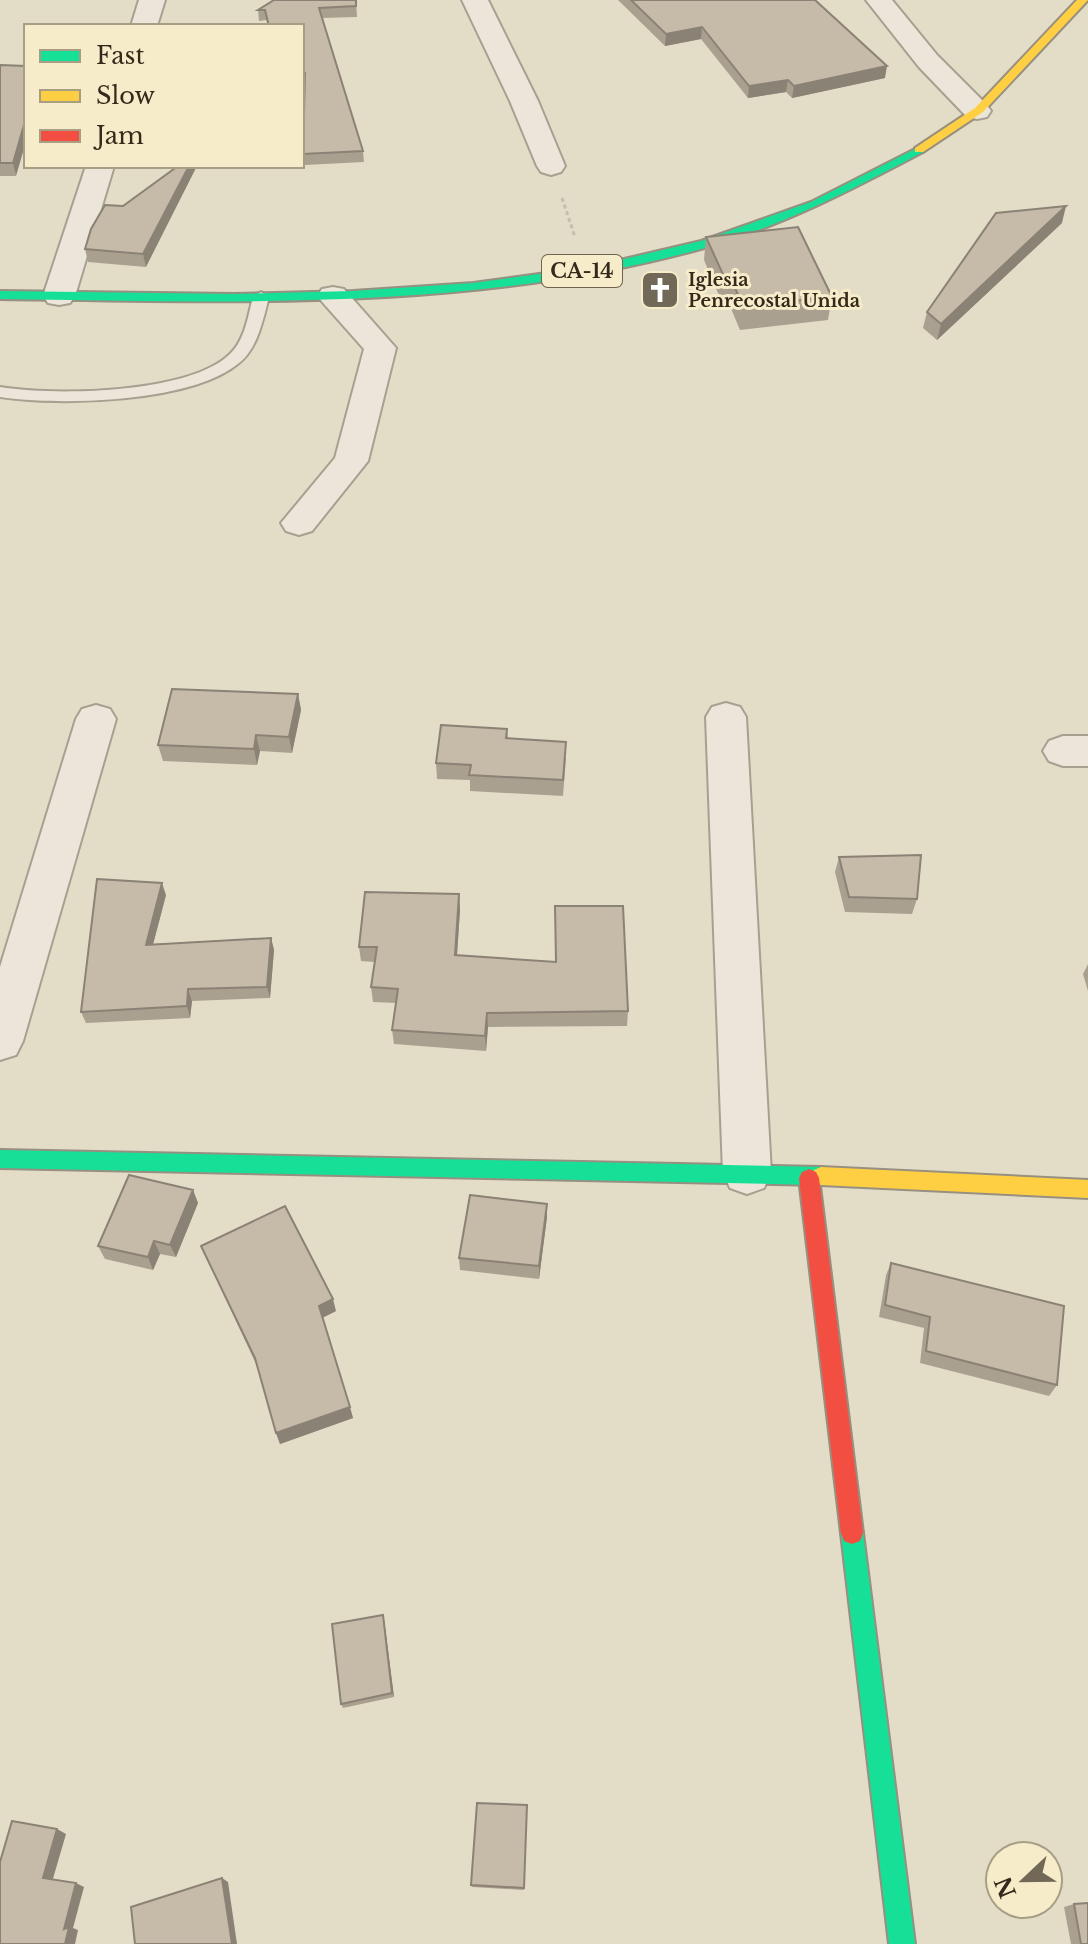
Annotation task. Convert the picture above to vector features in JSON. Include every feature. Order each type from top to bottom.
[{"type":"main road","name":"CA-14","points":[[0,295],[333,296],[509,284],[711,242],[812,209],[891,169],[977,111],[1083,0]]},
{"type":"main road","points":[[0,1159],[747,1173],[1088,1189]]},
{"type":"main road","points":[[809,1178],[902,1944]]},
{"type":"street","points":[[145,24],[152,0]]},
{"type":"street","points":[[475,0],[524,101],[551,166]]},
{"type":"street","points":[[879,0],[928,61],[977,111]]},
{"type":"street","points":[[59,296],[99,168]]},
{"type":"street","points":[[299,523],[351,461],[380,348],[333,296]]},
{"type":"street","points":[[726,717],[747,1173]]},
{"type":"street","points":[[0,1041],[96,719]]},
{"type":"lane","points":[[0,392],[40,398],[104,396],[215,374],[234,361],[248,343],[261,297]]},
{"type":"path","points":[[551,166],[586,270]]},
{"type":"building","points":[[274,0],[356,0],[356,6],[319,8],[363,151],[304,154],[304,24],[268,24],[265,10],[258,10]]},
{"type":"building","points":[[631,0],[815,0],[887,66],[794,86],[788,80],[749,86],[702,27],[666,34]]},
{"type":"building","points":[[0,65],[24,66],[24,125],[13,163],[0,163]]},
{"type":"building","points":[[175,168],[188,168],[143,254],[85,249],[91,229],[105,205],[123,206]]},
{"type":"building","points":[[1066,206],[941,324],[927,312],[996,213]]},
{"type":"building","points":[[798,227],[832,297],[743,306],[732,281],[726,281],[706,237]]},
{"type":"building","points":[[172,689],[298,694],[289,737],[256,735],[254,749],[158,745]]},
{"type":"building","points":[[441,725],[507,729],[506,738],[566,742],[563,780],[469,775],[471,765],[436,763]]},
{"type":"building","points":[[921,855],[917,899],[849,897],[839,857]]},
{"type":"building","points":[[97,879],[162,883],[146,945],[271,938],[267,987],[188,989],[187,1006],[81,1012]]},
{"type":"building","points":[[365,892],[459,894],[455,955],[556,962],[555,906],[623,906],[628,1011],[487,1013],[485,1036],[392,1030],[398,989],[371,987],[377,947],[359,947]]},
{"type":"building","points":[[129,1175],[193,1190],[170,1245],[154,1241],[148,1257],[98,1246]]},
{"type":"building","points":[[470,1195],[547,1204],[539,1266],[459,1258]]},
{"type":"building","points":[[285,1206],[333,1299],[319,1306],[350,1407],[276,1433],[255,1358],[201,1246]]},
{"type":"building","points":[[891,1263],[1064,1306],[1057,1385],[926,1351],[930,1317],[885,1305]]},
{"type":"building","points":[[383,1615],[392,1693],[341,1704],[332,1624]]},
{"type":"building","points":[[477,1803],[527,1805],[524,1888],[471,1885]]},
{"type":"building","points":[[12,1821],[57,1829],[43,1878],[76,1883],[64,1929],[69,1927],[65,1944],[0,1944],[0,1862]]},
{"type":"building","points":[[222,1878],[232,1944],[135,1944],[131,1907]]},
{"type":"building","points":[[1088,1903],[1088,1944],[1081,1944],[1074,1904]]},
{"type":"traffic: fast","points":[[0,295],[234,298],[353,295],[473,287],[590,270],[705,244],[815,204],[919,150]]},
{"type":"traffic: fast","points":[[0,1159],[821,1176]]},
{"type":"traffic: fast","points":[[852,1533],[902,1944]]},
{"type":"traffic: slow","points":[[919,150],[979,110],[1083,0]]},
{"type":"traffic: slow","points":[[821,1176],[1088,1189]]},
{"type":"traffic: jam","points":[[809,1178],[852,1533]]},
{"type":"place","name":"Iglesia Penrecostal Unida","points":[[660,290]]}]
